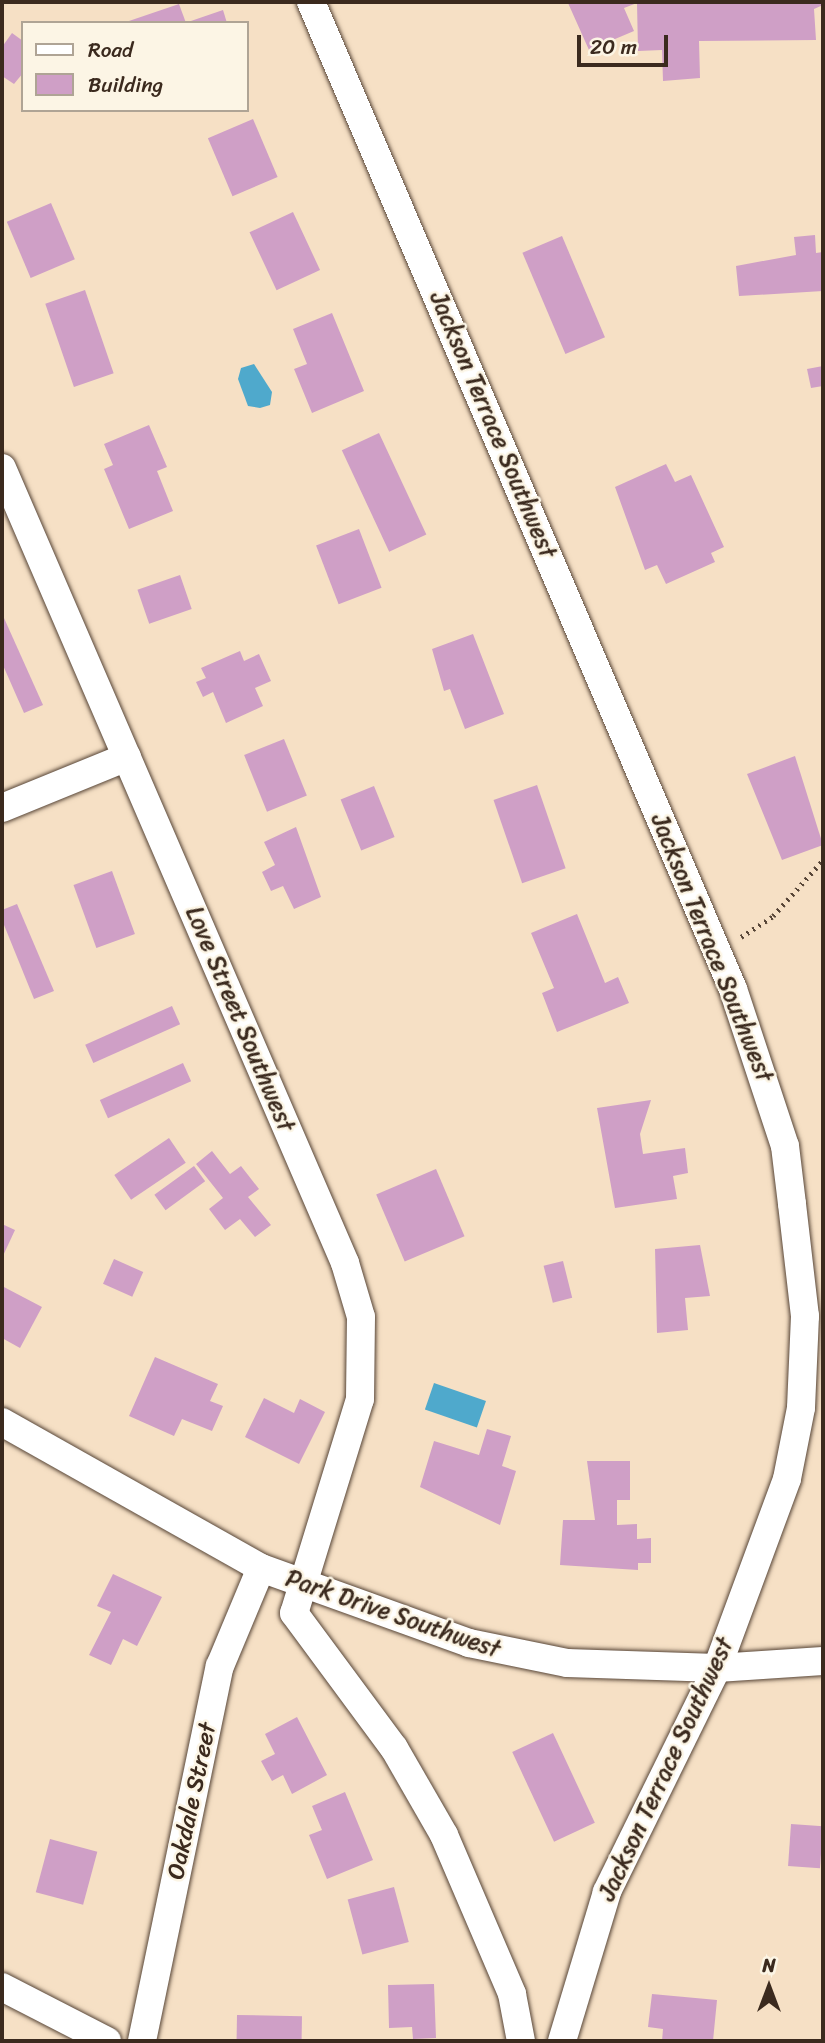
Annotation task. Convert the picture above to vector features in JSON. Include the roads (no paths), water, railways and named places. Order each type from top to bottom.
[{"type":"street","name":"Jackson Terrace Southwest","points":[[311,2],[715,947],[757,1051],[785,1146],[805,1316],[801,1408],[787,1479],[717,1668],[607,1892],[562,2041]]},
{"type":"street","name":"Love Street Southwest","points":[[2,468],[345,1263],[361,1317],[360,1399],[301,1586]]},
{"type":"street","points":[[2,808],[127,757]]},
{"type":"street","name":"Park Drive Southwest","points":[[2,1422],[261,1568],[301,1586],[520,1656],[717,1668],[823,1661]]},
{"type":"street","name":"Oakdale Street","points":[[142,2041],[220,1666],[261,1568]]},
{"type":"street","points":[[301,1586],[294,1614],[394,1748],[472,1892],[512,1994],[521,2041]]},
{"type":"street","points":[[2,1987],[107,2041]]},
{"type":"water","points":[[254,364],[272,392],[270,405],[260,408],[248,406],[238,379],[241,368]]},
{"type":"water","points":[[434,1383],[486,1401],[477,1427],[425,1409]]}]
